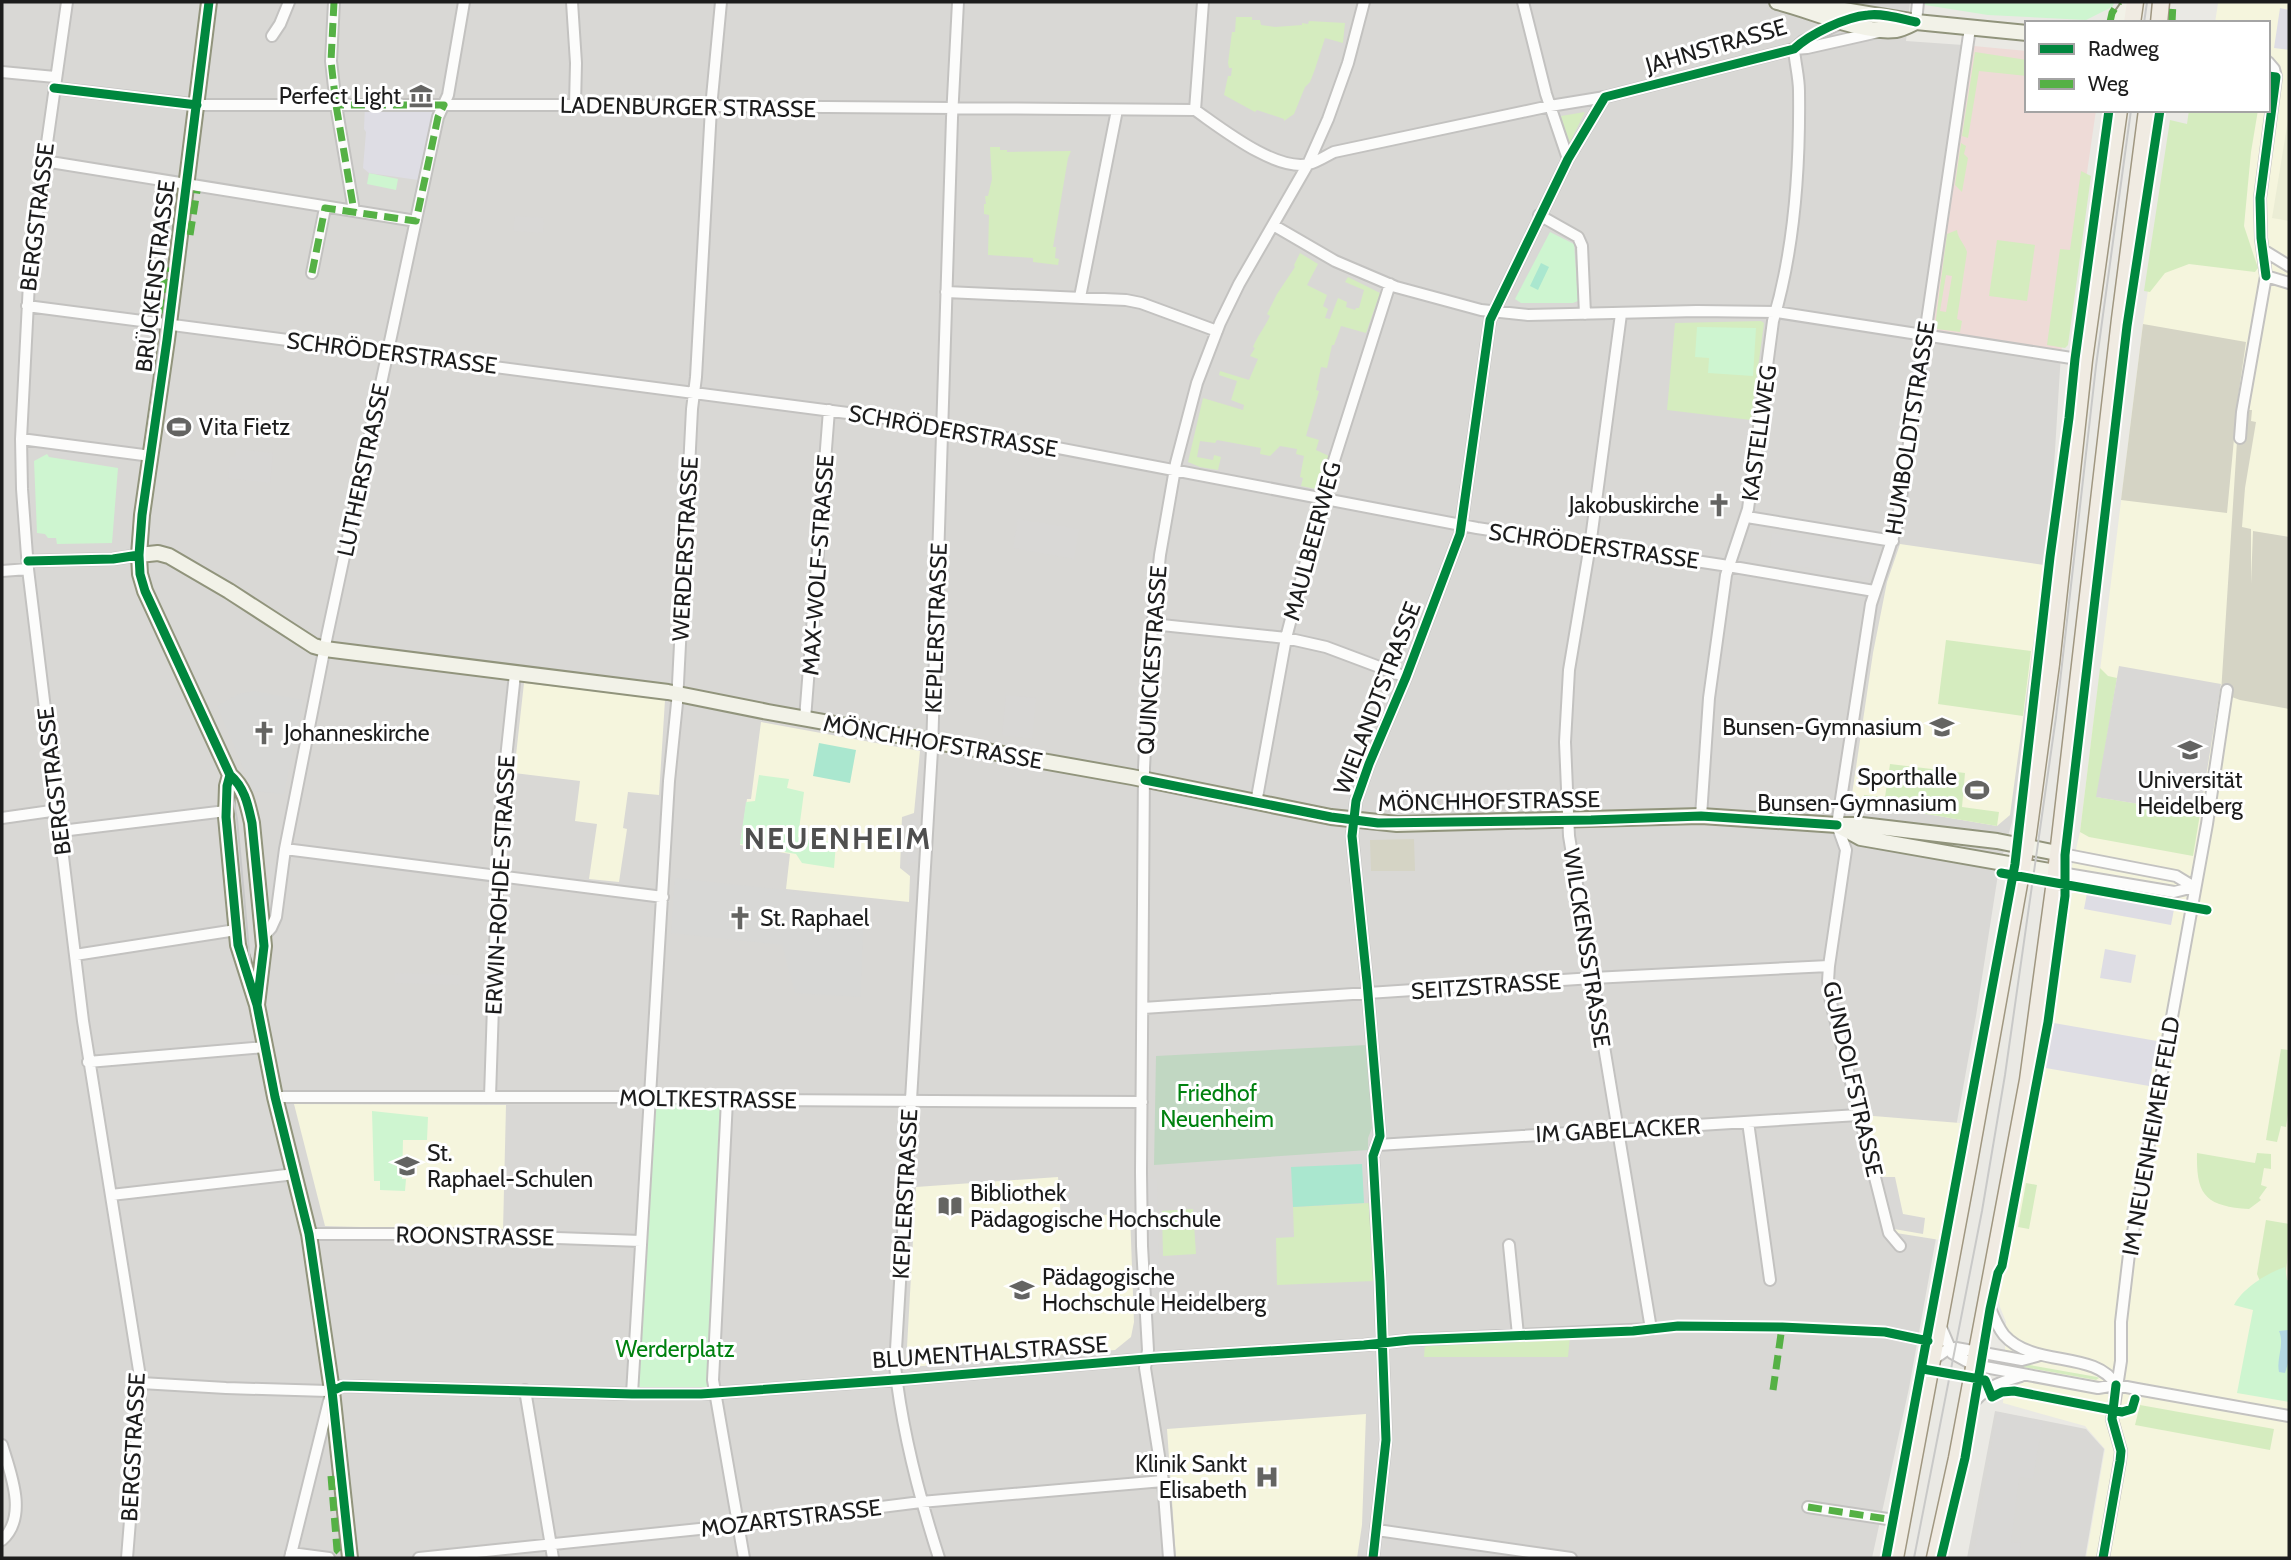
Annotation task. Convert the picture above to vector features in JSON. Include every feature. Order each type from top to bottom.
[{"type":"main road","points":[[2132,21],[2133,2]]},
{"type":"main road","points":[[2159,21],[2161,2]]},
{"type":"main road","points":[[1895,1558],[2026,847],[2051,664],[2084,360],[2119,112]]},
{"type":"main road","points":[[1935,1558],[1949,1499],[2028,1080],[2147,112]]},
{"type":"street","name":"BERGSTRASSE","points":[[66,2],[30,263],[22,489],[28,565],[88,1062],[141,1383],[127,1558]]},
{"type":"street","name":"BRÜCKENSTRASSE","points":[[209,2],[139,555],[140,574],[148,598],[230,775],[243,791],[252,823],[264,953],[257,1006]]},
{"type":"street","points":[[272,36],[281,23],[289,2]]},
{"type":"street","points":[[334,2],[331,61],[354,211]]},
{"type":"street","name":"LUTHERSTRASSE","points":[[263,937],[276,917],[285,849],[325,649],[438,117],[449,95],[464,2]]},
{"type":"street","points":[[572,2],[576,63],[575,105]]},
{"type":"street","name":"WERDERSTRASSE","points":[[651,1097],[720,2]]},
{"type":"street","name":"KEPLERSTRASSE","points":[[939,1558],[921,1502],[901,1410],[895,1366],[932,736],[958,2]]},
{"type":"street","points":[[1203,2],[1195,110],[1255,151],[1293,164],[1308,164]]},
{"type":"street","name":"QUINCKESTRASSE","points":[[1169,1558],[1163,1481],[1145,1368],[1148,1350],[1142,1246],[1145,780],[1152,624],[1160,555],[1175,470],[1197,383],[1238,284],[1308,164],[1348,63],[1364,2]]},
{"type":"street","points":[[1523,2],[1550,106],[1568,159]]},
{"type":"street","points":[[1777,2],[1843,22]]},
{"type":"street","points":[[1916,22],[1918,2]]},
{"type":"street","points":[[2118,21],[2133,2]]},
{"type":"street","points":[[1795,6],[1820,6],[1868,15]]},
{"type":"street","name":"JAHNSTRASSE","points":[[1794,49],[1803,41],[1843,22],[1868,15],[2025,33]]},
{"type":"street","name":"JAHNSTRASSE","points":[[1843,22],[1897,30],[1916,22]]},
{"type":"street","name":"HUMBOLDTSTRASSE","points":[[1837,825],[1851,745],[1860,666],[1874,591],[1897,526],[1970,28]]},
{"type":"street","name":"JAHNSTRASSE","points":[[1308,164],[1334,152],[1550,106],[1605,97],[1794,49],[1885,30]]},
{"type":"street","name":"KASTELLWEG","points":[[1700,816],[1709,698],[1729,566],[1747,517],[1776,312],[1794,216],[1799,90],[1794,49]]},
{"type":"street","name":"LADENBURGER STRASSE","points":[[2,72],[54,88],[197,105],[1195,110]]},
{"type":"street","points":[[2270,96],[2272,76]]},
{"type":"street","name":"WIELANDTSTRASSE","points":[[1373,1558],[1386,1440],[1373,1156],[1380,1136],[1352,821],[1369,764],[1406,677],[1462,525],[1493,311],[1568,159],[1605,97]]},
{"type":"street","points":[[1080,297],[1117,110]]},
{"type":"street","points":[[2240,438],[2266,276],[2260,198],[2268,112]]},
{"type":"street","points":[[44,161],[416,221]]},
{"type":"street","points":[[312,274],[324,208]]},
{"type":"street","points":[[1539,215],[1578,237],[1582,246],[1585,314]]},
{"type":"street","points":[[1273,225],[1335,261],[1390,284],[1456,304],[1493,311],[1528,315],[1776,312],[2084,360]]},
{"type":"street","points":[[2263,250],[2289,266]]},
{"type":"street","points":[[2266,276],[2289,283]]},
{"type":"street","name":"MAULBEERWEG","points":[[1256,803],[1286,638],[1323,499],[1390,284]]},
{"type":"street","points":[[946,292],[1126,300],[1217,331]]},
{"type":"street","name":"SCHRÖDERSTRASSE","points":[[27,306],[829,410],[943,422],[1462,525],[1874,591]]},
{"type":"street","name":"WILCKENSSTRASSE","points":[[1621,314],[1590,545],[1569,670],[1565,742],[1568,820],[1651,1329]]},
{"type":"street","name":"MAX-WOLF-STRASSE","points":[[805,719],[829,410]]},
{"type":"street","points":[[22,439],[151,456]]},
{"type":"street","points":[[1747,517],[1893,541]]},
{"type":"street","name":"MÖNCHHOFSTRASSE","points":[[139,555],[158,553],[169,556],[314,646],[325,649],[678,694],[805,719],[932,736],[1352,821],[1397,824],[1700,816],[1861,825],[1997,841],[2057,853]]},
{"type":"street","points":[[2,571],[28,565],[139,555]]},
{"type":"street","points":[[1152,624],[1286,638],[1326,647],[1406,677]]},
{"type":"street","name":"ERWIN-ROHDE-STRASSE","points":[[490,1097],[498,875],[504,774],[515,674]]},
{"type":"street","name":"IM NEUENHEIMER FELD","points":[[2103,1558],[2121,1451],[2112,1419],[2121,1361],[2121,1322],[2129,1254],[2207,824],[2227,690]]},
{"type":"street","points":[[230,775],[226,811],[239,950],[257,1006],[275,1097],[309,1234],[332,1391],[350,1558]]},
{"type":"street","points":[[2,818],[58,810]]},
{"type":"street","points":[[61,831],[226,811]]},
{"type":"street","name":"MÖNCHHOFSTRASSE","points":[[1837,825],[1861,838],[2055,872]]},
{"type":"street","name":"GUNDOLFSTRASSE","points":[[1837,825],[1846,850],[1829,966],[1828,991],[1857,1115],[1889,1233],[1900,1246]]},
{"type":"street","points":[[285,849],[663,897]]},
{"type":"street","points":[[2057,853],[2176,876],[2194,887]]},
{"type":"street","points":[[2055,872],[2174,892],[2194,887]]},
{"type":"street","points":[[75,955],[236,930]]},
{"type":"street","name":"SEITZSTRASSE","points":[[1143,1007],[1593,978],[1829,966]]},
{"type":"street","points":[[88,1062],[265,1047]]},
{"type":"street","name":"MOLTKESTRASSE","points":[[275,1097],[651,1097],[727,1100],[911,1096],[1142,1102]]},
{"type":"street","points":[[632,1394],[651,1097]]},
{"type":"street","points":[[727,1100],[713,1380],[744,1558]]},
{"type":"street","name":"IM GABELACKER","points":[[1378,1145],[1857,1115]]},
{"type":"street","points":[[1748,1122],[1770,1280]]},
{"type":"street","points":[[111,1195],[295,1174]]},
{"type":"street","name":"ROONSTRASSE","points":[[309,1234],[441,1234],[641,1241]]},
{"type":"street","points":[[1509,1245],[1518,1335]]},
{"type":"street","points":[[1987,1299],[1993,1318],[2004,1335],[2021,1348],[2040,1356],[2098,1367],[2116,1385]]},
{"type":"street","points":[[1939,1322],[1948,1349]]},
{"type":"street","name":"BLUMENTHALSTRASSE","points":[[141,1383],[332,1391],[343,1386],[632,1394],[714,1393],[1410,1340],[1651,1329]]},
{"type":"street","points":[[1948,1349],[2026,1375],[2098,1388],[2116,1385],[2289,1416]]},
{"type":"street","points":[[1931,1362],[1948,1349]]},
{"type":"street","points":[[1975,1358],[2022,1360],[2040,1356]]},
{"type":"street","points":[[1965,1414],[1989,1388],[1999,1382],[2026,1375]]},
{"type":"street","points":[[525,1390],[553,1558]]},
{"type":"street","points":[[330,1558],[290,1555],[332,1391]]},
{"type":"street","points":[[2,1445],[11,1474],[15,1517],[12,1530],[2,1541]]},
{"type":"street","name":"MOZARTSTRASSE","points":[[419,1558],[738,1525],[921,1502],[1163,1481]]},
{"type":"street","points":[[1808,1507],[1894,1520]]},
{"type":"street","points":[[1377,1530],[1571,1558]]},
{"type":"shaded area","points":[[2,2],[1910,2],[1906,41],[1963,45],[2061,353],[2049,548],[2012,822],[1999,868],[1976,1016],[1909,1388],[1872,1558],[2,1558]]},
{"type":"shaded area","name":"Universität Heidelberg","points":[[2215,2],[2289,2],[2289,1558],[2086,1558],[2105,1449],[2085,1426],[2003,1403],[2006,1322],[1997,1293],[2048,1022],[2065,896],[2080,832],[2143,324],[2168,156],[2204,112],[2270,112],[2270,21],[2215,21],[2218,3]]},
{"type":"shaded area","points":[[2280,8],[2289,10],[2289,50],[2274,48]]},
{"type":"shaded area","points":[[1963,45],[2025,51],[2025,112],[2096,112],[2061,353],[1925,335]]},
{"type":"shaded area","points":[[365,105],[444,105],[425,181],[369,173],[363,168]]},
{"type":"shaded area","points":[[2289,114],[2289,221],[2272,218]]},
{"type":"shaded area","points":[[515,216],[544,218],[543,233],[513,231]]},
{"type":"shaded area","points":[[2143,324],[2246,342],[2227,513],[2121,500]]},
{"type":"shaded area","points":[[2239,410],[2252,410],[2251,421],[2256,422],[2245,488],[2242,527],[2251,529],[2251,584],[2253,531],[2289,537],[2289,709],[2240,700],[2221,693]]},
{"type":"shaded area","points":[[52,448],[113,457],[109,464],[51,456]]},
{"type":"shaded area","points":[[236,449],[273,453],[270,483],[228,478],[230,457],[235,457]]},
{"type":"shaded area","points":[[1018,519],[1079,529],[1074,559],[1013,548]]},
{"type":"shaded area","points":[[1772,533],[1873,549],[1869,578],[1768,561]]},
{"type":"shaded area","name":"Bunsen-Gymnasium","points":[[1900,544],[2044,565],[2010,815],[1997,826],[1851,801],[1873,653],[1887,582]]},
{"type":"shaded area","points":[[2119,666],[2221,684],[2200,814],[2096,797]]},
{"type":"shaded area","points":[[524,683],[665,700],[659,795],[628,792],[623,828],[627,829],[619,882],[589,879],[597,824],[575,821],[580,781],[514,773]]},
{"type":"shaded area","points":[[254,691],[303,700],[284,794],[253,791],[217,706],[239,694]]},
{"type":"shaded area","points":[[1006,695],[1036,698],[1032,739],[1002,735]]},
{"type":"shaded area","points":[[761,722],[920,751],[914,813],[902,817],[900,868],[910,876],[909,902],[786,889],[790,854],[740,845],[747,799],[751,799]]},
{"type":"shaded area","points":[[1868,815],[1937,825],[1940,833],[1870,823]]},
{"type":"shaded area","points":[[919,819],[917,861],[907,865],[910,823]]},
{"type":"shaded area","points":[[1414,839],[1415,871],[1371,871],[1370,840]]},
{"type":"shaded area","points":[[270,862],[278,869],[274,903],[266,895]]},
{"type":"shaded area","points":[[675,878],[865,899],[860,997],[795,993],[782,945],[671,933]]},
{"type":"shaded area","points":[[2088,888],[2175,904],[2171,925],[2084,909]]},
{"type":"shaded area","points":[[2105,949],[2136,955],[2131,983],[2100,978]]},
{"type":"shaded area","points":[[395,973],[460,975],[460,985],[395,983]]},
{"type":"shaded area","points":[[2048,1022],[2157,1041],[2149,1086],[2040,1067]]},
{"type":"shaded area","name":"St. Raphael-Schulen","points":[[294,1104],[506,1105],[503,1231],[325,1226]]},
{"type":"shaded area","points":[[1861,1115],[1960,1123],[1940,1240],[1890,1232]]},
{"type":"shaded area","name":"Pädagogische Hochschule Heidelberg","points":[[1058,1177],[1061,1218],[1130,1213],[1134,1322],[1131,1337],[1115,1350],[911,1367],[906,1365],[916,1187]]},
{"type":"shaded area","points":[[1881,1177],[1895,1177],[1903,1214],[1925,1218],[1923,1234],[1894,1229]]},
{"type":"shaded area","points":[[1146,1178],[1157,1179],[1160,1293],[1149,1294]]},
{"type":"shaded area","points":[[1995,1411],[2086,1429],[2104,1449],[2085,1558],[1967,1558]]},
{"type":"shaded area","points":[[1997,1412],[2043,1421],[2033,1479],[2019,1477],[2011,1542],[2021,1543],[2018,1558],[1973,1558]]},
{"type":"shaded area","name":"Klinik Sankt Elisabeth","points":[[1366,1414],[1362,1525],[1357,1558],[1176,1558],[1167,1429]]},
{"type":"shaded area","points":[[1410,1541],[1496,1554],[1495,1558],[1477,1558],[1409,1548]]},
{"type":"green space","points":[[1925,2],[2115,2],[2112,7],[2086,20],[1988,15],[1925,5]]},
{"type":"green space","points":[[1236,17],[1252,17],[1252,20],[1260,20],[1261,25],[1275,27],[1308,24],[1309,21],[1345,23],[1343,43],[1325,38],[1310,82],[1305,87],[1294,114],[1284,121],[1257,110],[1255,112],[1224,95],[1228,76],[1231,76],[1232,68],[1229,68],[1228,63]]},
{"type":"green space","points":[[1975,52],[2025,60],[2025,76],[1979,71],[1968,138],[1962,136]]},
{"type":"green space","points":[[1585,112],[1569,144],[1561,116]]},
{"type":"green space","points":[[2189,112],[2258,112],[2244,226],[2258,268],[2255,272],[2189,264],[2165,273],[2150,292],[2144,291],[2170,120],[2187,124]]},
{"type":"green space","points":[[1961,143],[1966,146],[1964,154],[1968,158],[1962,192],[1955,185]]},
{"type":"green space","points":[[990,147],[1000,147],[1000,150],[1007,152],[1071,151],[1053,247],[1056,247],[1055,258],[1059,259],[1058,265],[1033,262],[1033,258],[988,255],[989,215],[984,214],[984,204],[992,179]]},
{"type":"green space","points":[[2081,171],[2091,176],[2068,345],[2065,348],[2047,345],[2060,249],[2070,250]]},
{"type":"green space","points":[[369,173],[398,179],[396,190],[367,184]]},
{"type":"green space","points":[[1957,230],[1967,252],[1957,319],[1962,321],[1960,332],[1937,329],[1935,326],[1947,234]],"holes":[[[1946,275],[1952,276],[1946,312],[1940,311]]]},
{"type":"green space","points":[[1550,232],[1574,244],[1578,301],[1521,303],[1515,299]]},
{"type":"green space","points":[[1997,240],[2035,245],[2027,301],[1989,296]]},
{"type":"green space","points":[[1300,253],[1318,264],[1307,285],[1327,295],[1323,306],[1328,309],[1325,318],[1330,319],[1338,298],[1347,302],[1346,307],[1355,310],[1359,308],[1364,290],[1345,282],[1348,277],[1380,293],[1366,333],[1341,326],[1332,345],[1327,368],[1321,367],[1316,390],[1319,391],[1306,436],[1319,440],[1316,450],[1329,456],[1319,488],[1301,486],[1304,456],[1296,454],[1297,449],[1280,446],[1270,456],[1260,454],[1261,448],[1217,440],[1215,443],[1200,441],[1197,457],[1213,460],[1214,455],[1221,457],[1218,470],[1188,462],[1203,398],[1243,410],[1244,405],[1231,400],[1237,381],[1219,375],[1220,371],[1249,380],[1258,359],[1250,356],[1255,348],[1253,347],[1270,316],[1267,314],[1277,294],[1295,267]]},
{"type":"green space","points":[[1541,263],[1549,267],[1538,290],[1530,286]]},
{"type":"green space","points":[[1675,323],[1764,323],[1751,420],[1667,410]]},
{"type":"green space","points":[[1697,327],[1756,328],[1753,376],[1708,373],[1709,358],[1695,357]]},
{"type":"green space","points":[[47,454],[49,457],[118,468],[112,543],[57,544],[56,538],[37,533],[34,461]]},
{"type":"green space","points":[[1946,640],[2031,651],[2023,716],[1938,704]]},
{"type":"green space","points":[[2100,668],[2108,676],[2117,678],[2097,797],[2200,814],[2193,856],[2089,837],[2080,832]]},
{"type":"green space","points":[[819,743],[856,750],[850,783],[813,776]]},
{"type":"green space","points":[[1890,764],[1965,773],[1962,807],[1999,812],[1997,826],[1863,803],[1864,795],[1885,797]]},
{"type":"green space","points":[[759,775],[789,779],[787,788],[804,792],[798,837],[836,843],[834,868],[802,863],[796,854],[740,844],[746,802],[755,801]]},
{"type":"green space","points":[[2077,881],[2176,900],[2164,902],[2088,888]]},
{"type":"green space","name":"Friedhof Neuenheim","points":[[1367,1045],[1372,1128],[1368,1138],[1368,1150],[1154,1165],[1156,1056]]},
{"type":"green space","points":[[2281,1049],[2289,1050],[2289,1107],[2286,1127],[2281,1126],[2277,1142],[2266,1140]]},
{"type":"green space","name":"Werderplatz","points":[[656,1102],[722,1103],[724,1112],[709,1390],[639,1390],[637,1385]]},
{"type":"green space","points":[[372,1111],[428,1117],[427,1140],[403,1140],[402,1179],[406,1179],[405,1191],[380,1190],[380,1181],[374,1181]]},
{"type":"green space","points":[[2197,1153],[2255,1163],[2257,1153],[2271,1154],[2271,1169],[2264,1168],[2261,1185],[2267,1187],[2259,1198],[2261,1200],[2249,1209],[2223,1205],[2206,1196],[2199,1179]]},
{"type":"green space","points":[[1362,1164],[1364,1203],[1293,1207],[1291,1167]]},
{"type":"green space","points":[[2026,1183],[2037,1185],[2029,1229],[2018,1227]]},
{"type":"green space","points":[[1369,1203],[1374,1281],[1277,1285],[1276,1238],[1294,1237],[1293,1207]]},
{"type":"green space","points":[[1193,1209],[1196,1254],[1163,1256],[1162,1211]]},
{"type":"green space","points":[[2266,1220],[2289,1224],[2286,1272],[2275,1318],[2257,1274]]},
{"type":"green space","points":[[2285,1267],[2289,1281],[2289,1402],[2237,1393],[2253,1310],[2234,1305],[2256,1282]]},
{"type":"green space","points":[[1570,1337],[1568,1357],[1424,1357],[1425,1343]]},
{"type":"green space","points":[[1996,1359],[2099,1378],[2096,1380],[1995,1362]]},
{"type":"green space","points":[[2140,1405],[2274,1429],[2270,1450],[2135,1425]]},
{"type":"water","points":[[2289,1330],[2289,1360],[2285,1373],[2279,1372],[2279,1331]]},
{"type":"tram line","points":[[207,2],[159,347],[135,555],[142,593],[149,610],[217,749],[230,782],[237,819],[253,994],[262,1047],[272,1099],[307,1234],[332,1422],[346,1558]]},
{"type":"tram line","points":[[2144,21],[2147,2]]},
{"type":"tram line","points":[[1914,1558],[1982,1211],[2005,1075],[2056,717],[2096,366],[2131,112]]},
{"type":"marked path","points":[[334,2],[331,61],[354,211]]},
{"type":"marked path","points":[[2110,21],[2119,2]]},
{"type":"marked path","points":[[2172,21],[2173,2]]},
{"type":"marked path","points":[[312,273],[325,208],[416,221],[438,117],[444,105],[336,105]]},
{"type":"marked path","points":[[190,235],[197,191]]},
{"type":"marked path","points":[[159,313],[166,267]]},
{"type":"marked path","points":[[1773,1390],[1782,1327]]},
{"type":"marked path","points":[[331,1476],[337,1550],[345,1558]]},
{"type":"marked path","points":[[1808,1507],[1894,1520]]},
{"type":"cycle path","points":[[209,2],[139,555],[140,574],[145,591],[230,775],[242,791],[249,810],[264,946],[257,1005]]},
{"type":"cycle path","points":[[1373,1558],[1386,1440],[1373,1156],[1380,1136],[1352,836],[1356,801],[1369,764],[1406,677],[1460,534],[1490,320],[1568,159],[1605,97],[1794,49],[1828,27],[1859,16],[1880,15],[1916,22]]},
{"type":"cycle path","points":[[2266,276],[2260,198],[2276,77],[2270,76]]},
{"type":"cycle path","points":[[54,88],[197,105]]},
{"type":"cycle path","points":[[1886,1558],[2015,864],[2050,557],[2109,112]]},
{"type":"cycle path","points":[[1941,1558],[1965,1458],[1990,1309],[2002,1266],[2048,1022],[2065,896],[2065,855],[2127,326],[2160,112]]},
{"type":"cycle path","points":[[28,561],[113,559],[139,555]]},
{"type":"cycle path","points":[[230,775],[226,817],[238,945],[257,1005],[275,1097],[309,1234],[332,1391],[350,1558]]},
{"type":"cycle path","points":[[1145,780],[1331,817],[1378,823],[1701,816],[1837,825]]},
{"type":"cycle path","points":[[2001,873],[2207,910]]},
{"type":"cycle path","points":[[332,1391],[343,1386],[701,1394],[1410,1340],[1633,1331],[1678,1326],[1885,1332],[1928,1341]]},
{"type":"cycle path","points":[[1923,1369],[1985,1380],[1992,1397],[2002,1392],[2014,1391],[2122,1412],[2132,1409],[2135,1399]]},
{"type":"cycle path","points":[[2103,1558],[2121,1451],[2112,1419],[2116,1385]]},
{"type":"place","name":"Perfect Light","points":[[421,96]]},
{"type":"place","name":"Vita Fietz","points":[[179,427]]},
{"type":"place","name":"Jakobuskirche","points":[[1719,505]]},
{"type":"place","name":"Bunsen-Gymnasium","points":[[1942,727]]},
{"type":"place","name":"Johanneskirche","points":[[264,733]]},
{"type":"place","name":"Universität Heidelberg","points":[[2190,750]]},
{"type":"place","name":"Sporthalle Bunsen-Gymnasium","points":[[1977,790]]},
{"type":"place","name":"St. Raphael","points":[[740,918]]},
{"type":"place","name":"St. Raphael-Schulen","points":[[407,1166]]},
{"type":"place","name":"Bibliothek Pädagogische Hochschule","points":[[950,1206]]},
{"type":"place","name":"Pädagogische Hochschule Heidelberg","points":[[1022,1290]]},
{"type":"place","name":"Klinik Sankt Elisabeth","points":[[1267,1477]]},
{"type":"district","name":"NEUENHEIM","points":[[838,838]]}]
